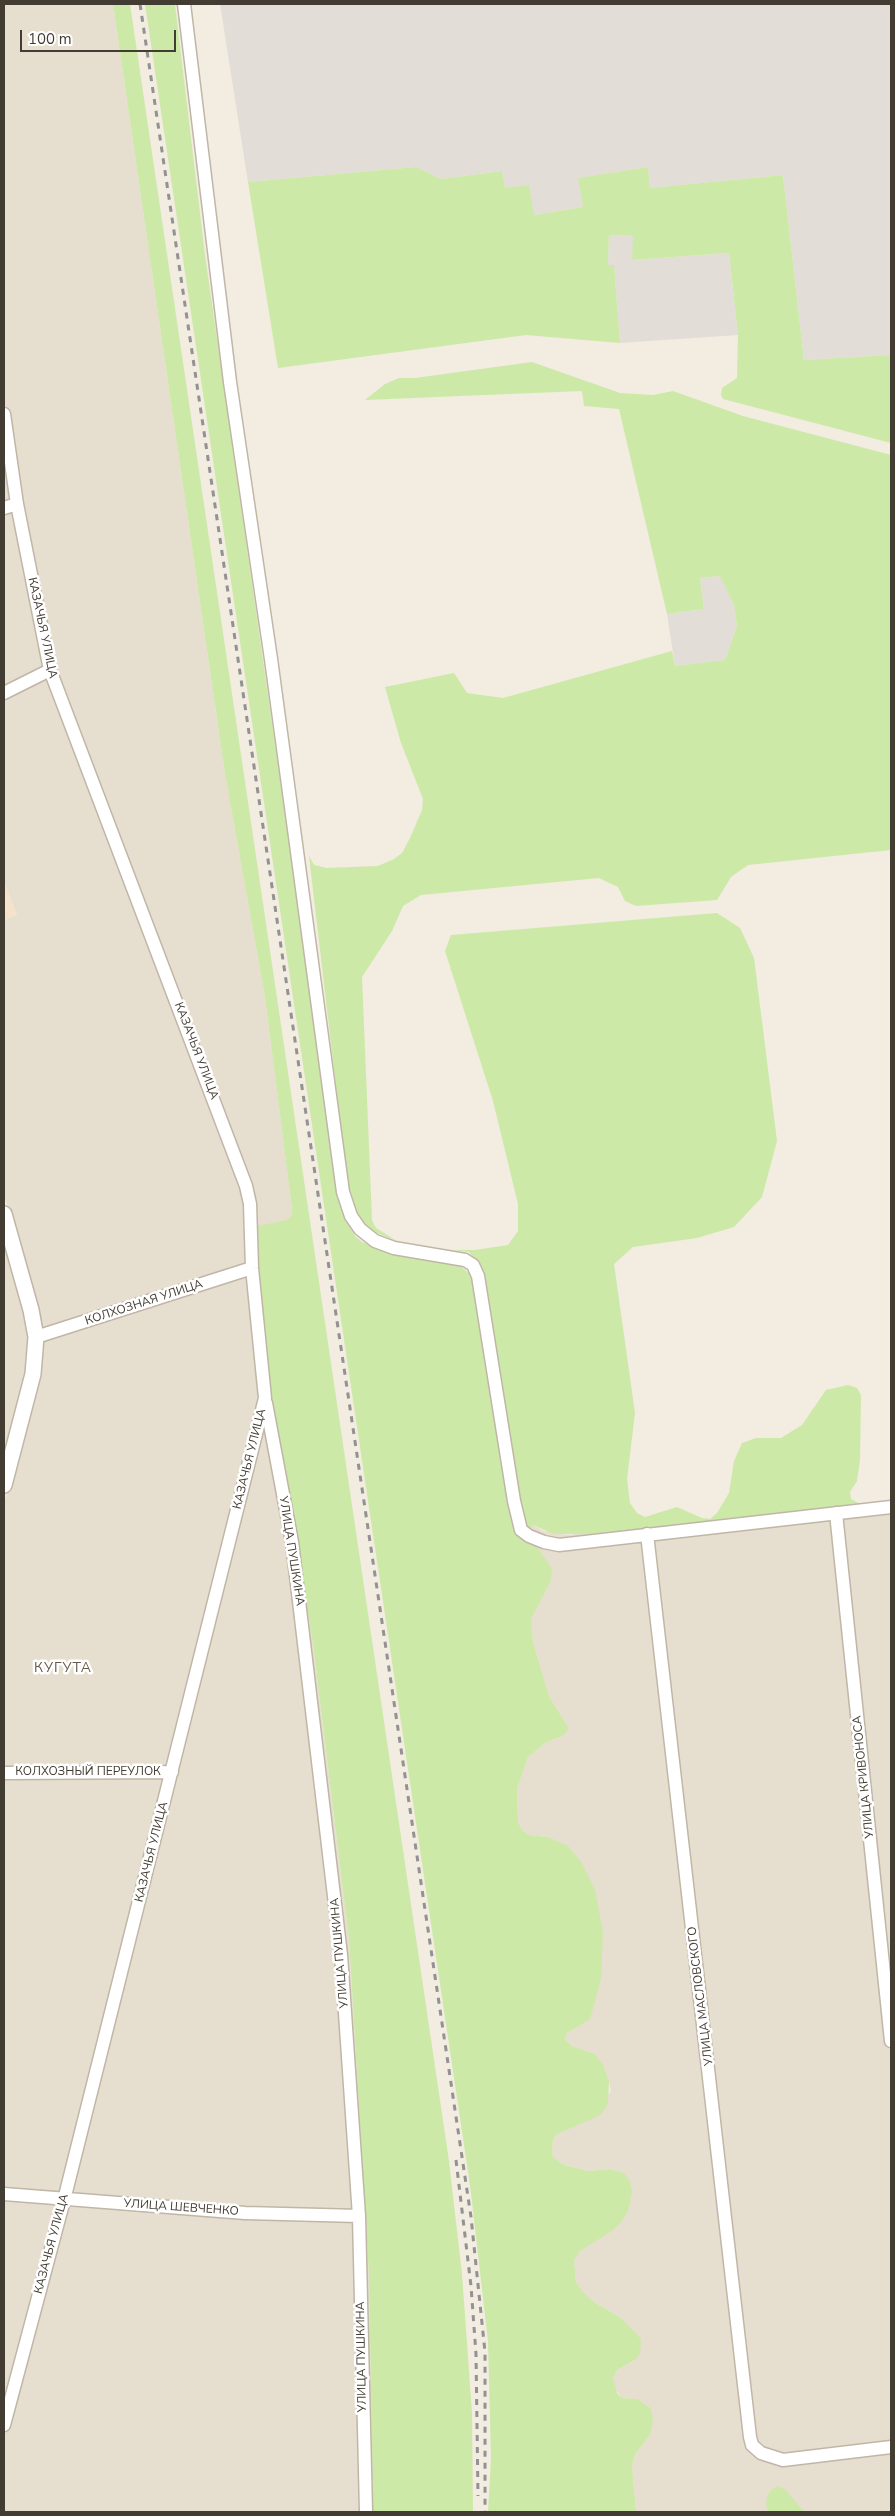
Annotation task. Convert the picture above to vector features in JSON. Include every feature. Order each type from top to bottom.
[{"type":"street","points":[[184,4],[230,382],[271,658],[343,1192],[351,1216],[360,1230],[375,1241],[394,1248],[465,1260],[473,1265],[478,1276],[514,1501],[521,1530],[544,1542],[559,1545],[891,1507]]},
{"type":"street","name":"КАЗАЧЬЯ УЛИЦА","points":[[4,414],[17,504],[50,670],[239,1162],[250,1204],[252,1268],[265,1398],[64,2200],[4,2425]]},
{"type":"street","points":[[4,508],[17,504]]},
{"type":"street","points":[[4,693],[50,670]]},
{"type":"street","points":[[4,1214],[31,1310],[36,1337],[32,1382],[4,1485]]},
{"type":"street","name":"КОЛХОЗНАЯ УЛИЦА","points":[[36,1337],[252,1268]]},
{"type":"street","name":"УЛИЦА ПУШКИНА","points":[[265,1398],[292,1542],[342,1955],[359,2216],[366,2512]]},
{"type":"street","name":"УЛИЦА КРИВОНОСА","points":[[836,1513],[891,2041]]},
{"type":"street","name":"УЛИЦА МАСЛОВСКОГО","points":[[648,1534],[721,2168],[748,2429],[752,2445],[761,2453],[775,2459],[791,2460],[891,2447]]},
{"type":"street","name":"КОЛХОЗНЫЙ ПЕРЕУЛОК","points":[[4,1773],[172,1772]]},
{"type":"street","name":"УЛИЦА ШЕВЧЕНКО","points":[[4,2194],[245,2213],[359,2216]]},
{"type":"shaded area","points":[[4,4],[113,4],[225,774],[265,997],[292,1209],[291,1216],[287,1220],[268,1344],[272,1397],[313,1644],[349,1939],[369,2276],[373,2512],[4,2512],[4,1503],[35,1399],[42,1355],[43,1329],[4,1194],[4,920],[17,915],[4,882]]},
{"type":"shaded area","points":[[220,4],[891,4],[891,355],[804,360],[783,175],[650,188],[648,167],[579,178],[583,207],[534,215],[505,189],[502,171],[441,179],[416,167],[248,182]]},
{"type":"shaded area","points":[[609,235],[633,236],[633,260],[729,253],[738,335],[620,343],[614,266],[608,265]]},
{"type":"shaded area","points":[[721,576],[734,605],[737,626],[725,660],[675,666],[667,614],[704,609],[700,578]]},
{"type":"shaded area","points":[[4,882],[17,915],[4,920]]},
{"type":"shaded area","points":[[4,1234],[27,1312],[31,1354],[4,1467]]},
{"type":"shaded area","points":[[891,1501],[891,2512],[636,2512],[632,2465],[636,2453],[650,2435],[651,2408],[638,2399],[622,2398],[614,2387],[613,2378],[617,2370],[635,2360],[621,2318],[594,2302],[584,2293],[576,2282],[574,2260],[580,2251],[594,2241],[624,2173],[609,2169],[589,2171],[564,2165],[553,2157],[552,2149],[553,2140],[557,2134],[611,2092],[604,2066],[595,2054],[572,2046],[565,2039],[567,2033],[573,2029],[548,1837],[529,1835],[523,1831],[518,1822],[517,1789],[528,1757],[545,1743],[564,1735],[567,1725],[549,1696],[533,1642],[522,1540],[533,1525],[543,1531],[568,1535]]},
{"type":"green space","points":[[113,4],[130,4],[449,2161],[462,2274],[472,2413],[473,2512],[373,2512],[369,2276],[349,1939],[313,1644],[272,1397],[258,1266],[258,1226],[287,1220],[291,1216],[292,1209],[265,997],[225,774]]},
{"type":"green space","points":[[145,4],[175,4],[205,255],[296,890],[336,1189],[355,1236],[362,1242],[397,1255],[458,1264],[472,1276],[525,1535],[522,1540],[536,1545],[552,1569],[551,1580],[531,1619],[533,1642],[549,1696],[567,1725],[568,1730],[564,1735],[545,1743],[528,1757],[517,1789],[518,1822],[523,1831],[529,1835],[548,1837],[568,1846],[582,1863],[595,1890],[603,1933],[601,1979],[590,2019],[567,2033],[565,2039],[572,2046],[595,2054],[604,2066],[609,2081],[608,2103],[603,2112],[594,2118],[557,2134],[553,2140],[552,2149],[553,2157],[564,2165],[589,2171],[609,2169],[624,2173],[630,2182],[632,2192],[628,2211],[622,2221],[613,2230],[580,2251],[574,2260],[576,2282],[584,2293],[594,2302],[621,2318],[641,2339],[640,2354],[635,2360],[617,2370],[613,2378],[617,2393],[622,2398],[638,2399],[651,2408],[653,2421],[650,2435],[636,2453],[632,2465],[636,2512],[488,2512],[491,2458],[488,2341],[470,2185]]},
{"type":"green space","points":[[416,167],[441,179],[502,171],[505,188],[529,185],[534,215],[583,207],[578,178],[648,167],[650,188],[783,175],[804,360],[891,355],[891,443],[723,399],[721,395],[722,388],[737,378],[738,335],[729,253],[632,260],[633,236],[609,235],[608,265],[614,265],[620,343],[526,335],[278,368],[248,182]]},
{"type":"green space","points":[[532,362],[620,393],[653,395],[673,391],[743,416],[891,455],[891,850],[748,865],[731,877],[717,900],[636,906],[625,901],[618,887],[599,878],[421,895],[403,906],[392,931],[362,977],[372,1220],[376,1228],[397,1241],[374,1232],[363,1222],[357,1213],[347,1180],[309,856],[314,865],[327,868],[378,866],[402,853],[410,838],[422,810],[423,799],[401,743],[385,687],[454,673],[467,693],[503,698],[672,651],[675,666],[725,660],[737,626],[734,605],[720,576],[700,578],[704,609],[667,614],[619,409],[584,406],[582,391],[365,400],[385,384],[399,378],[415,378]]},
{"type":"green space","points":[[717,913],[740,928],[754,958],[777,1141],[762,1197],[734,1227],[697,1238],[633,1247],[614,1264],[635,1413],[627,1479],[630,1503],[637,1513],[645,1517],[677,1507],[702,1518],[710,1519],[717,1513],[729,1493],[734,1461],[742,1443],[756,1438],[781,1438],[802,1425],[826,1390],[848,1385],[857,1388],[861,1395],[860,1459],[857,1481],[850,1492],[851,1499],[862,1505],[590,1534],[553,1534],[533,1525],[528,1532],[519,1507],[482,1267],[469,1252],[452,1250],[475,1250],[508,1245],[518,1231],[518,1204],[493,1101],[445,951],[451,935]]},
{"type":"green space","points":[[778,2486],[785,2489],[804,2512],[769,2512],[766,2505],[767,2497],[771,2490]]},
{"type":"railway","points":[[140,4],[471,2217],[485,2352],[485,2512]]},
{"type":"railway","points":[[456,2160],[471,2286],[476,2354],[478,2496]]},
{"type":"district","name":"КУГУТА","points":[[63,1669]]}]
